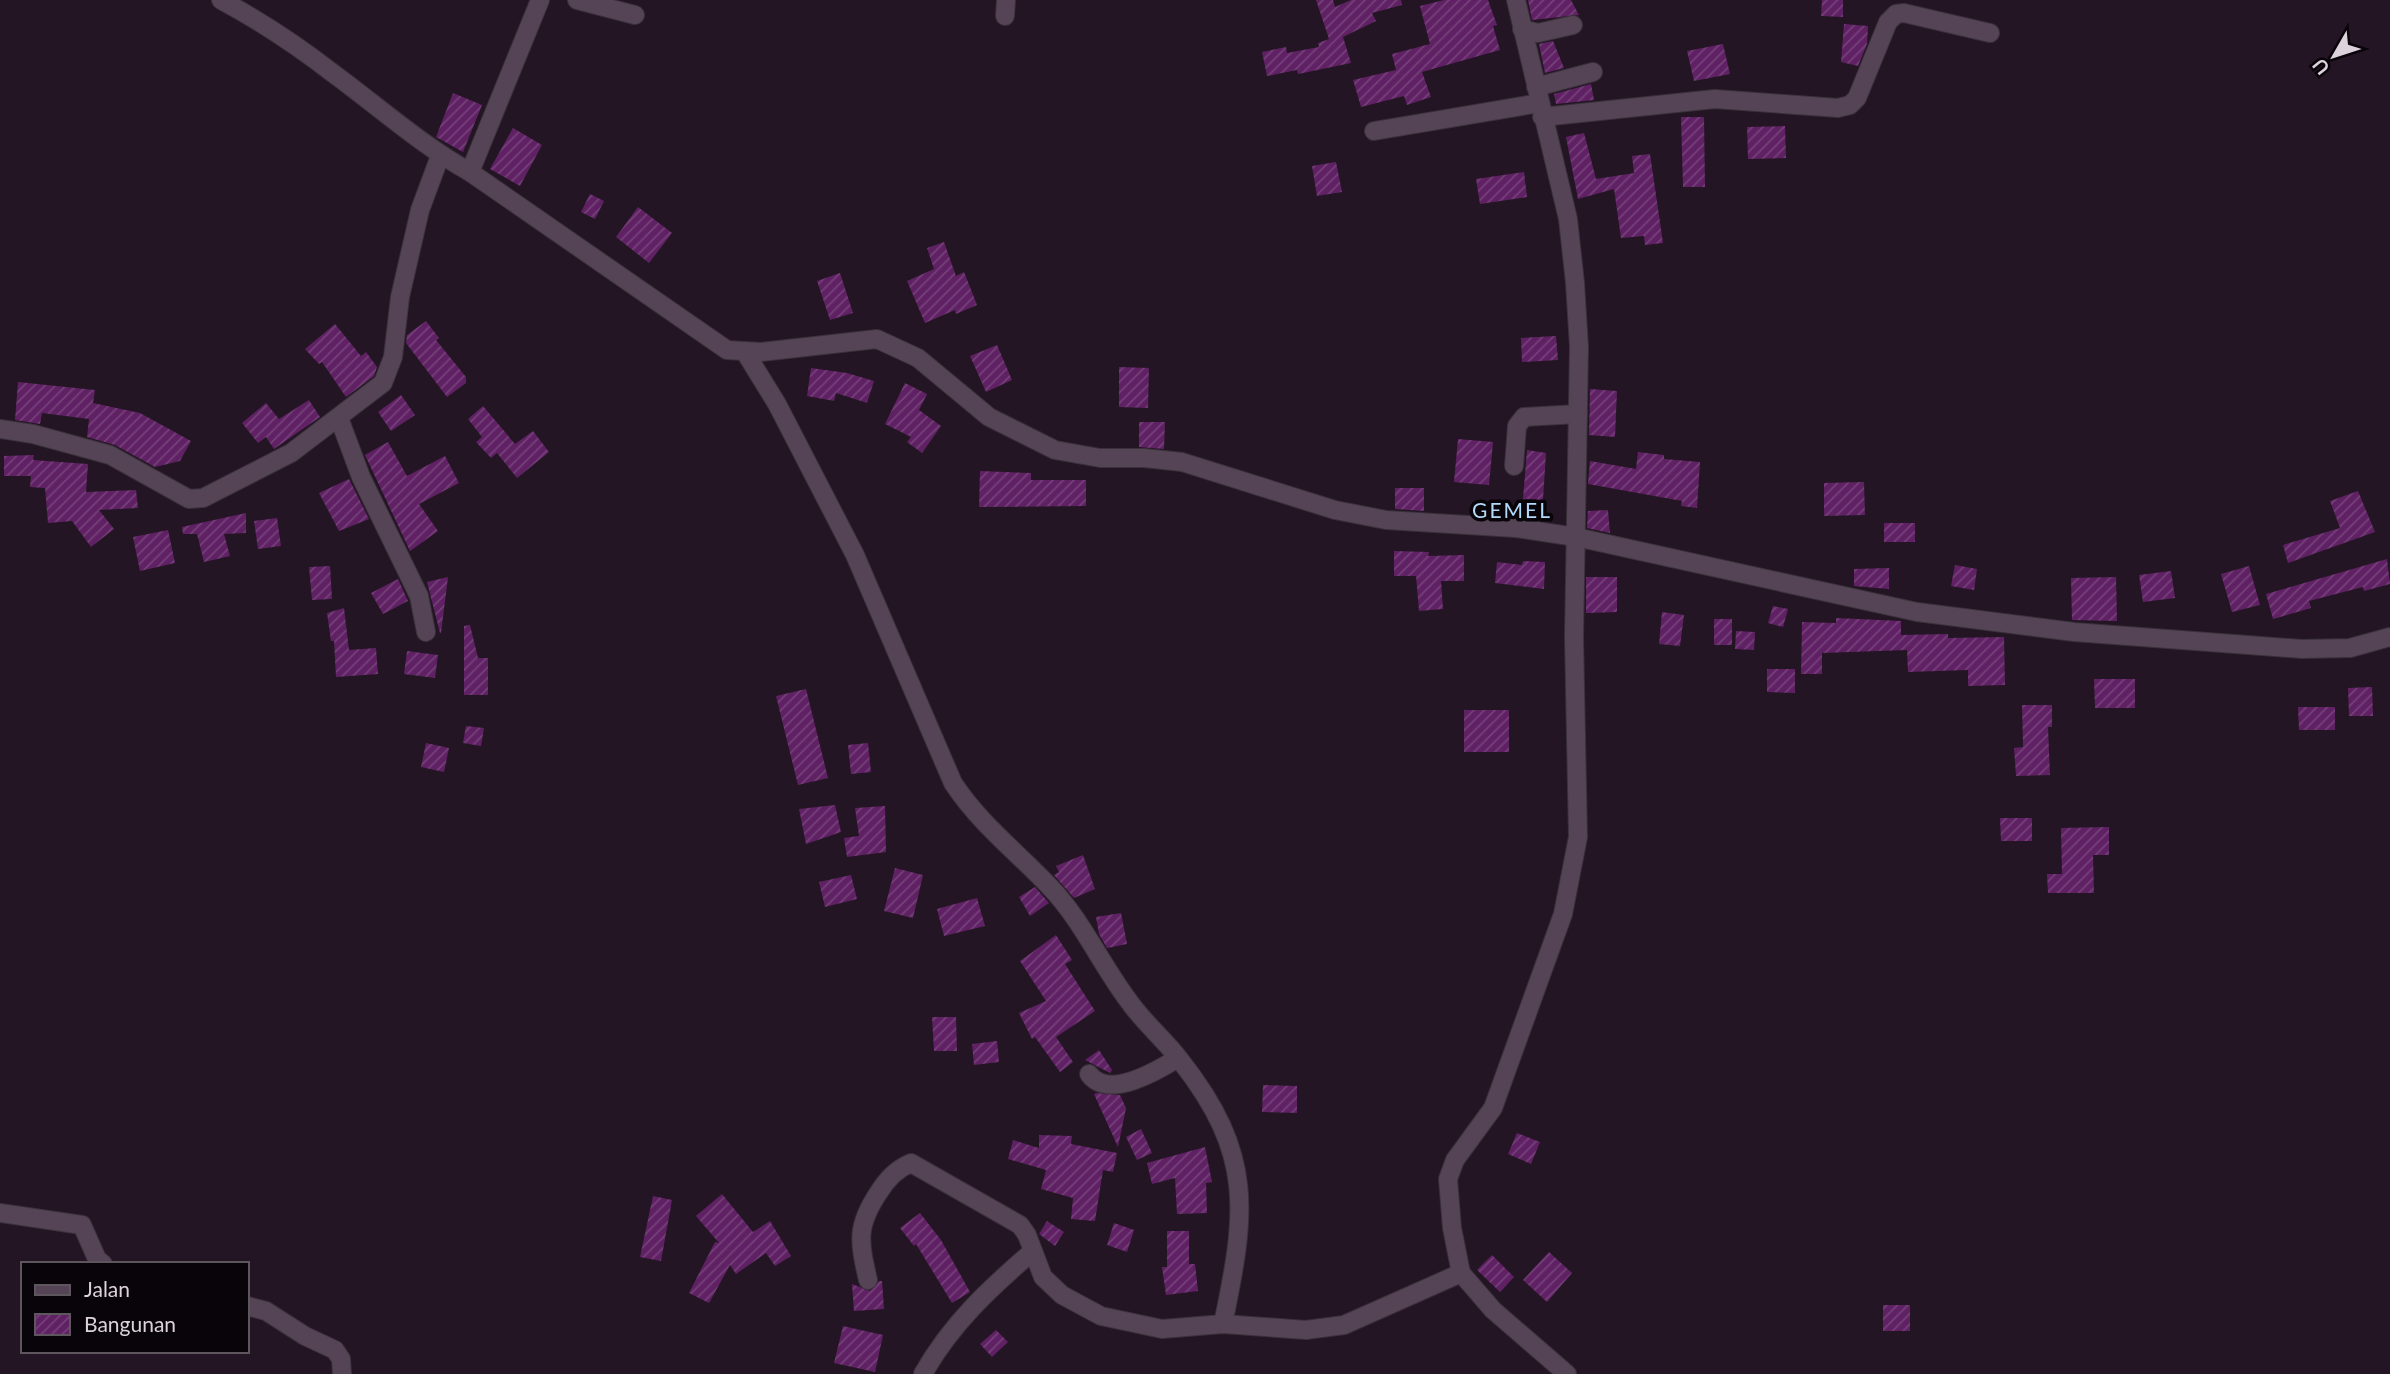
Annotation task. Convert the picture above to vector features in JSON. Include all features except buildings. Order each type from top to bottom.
[{"type":"street","points":[[221,0],[254,18],[332,72],[440,156],[470,172],[727,350],[745,352],[877,339],[918,358],[989,417],[1055,450],[1100,458],[1144,458],[1182,463],[1335,510],[1387,520],[1516,528],[1576,537],[1917,612],[2061,631],[2302,649],[2350,648],[2390,637]]},
{"type":"street","points":[[470,172],[540,0]]},
{"type":"street","points":[[577,0],[635,15]]},
{"type":"street","points":[[1516,0],[1568,219],[1579,348],[1574,717],[1578,837],[1563,914],[1493,1108],[1455,1160],[1448,1179],[1452,1228],[1461,1273],[1493,1310],[1567,1374]]},
{"type":"street","points":[[1374,131],[1539,103],[1715,99],[1838,108],[1850,105],[1857,98],[1888,22],[1896,14],[1904,13],[1990,33]]},
{"type":"street","points":[[1522,29],[1547,32],[1573,25]]},
{"type":"street","points":[[1539,103],[1593,72]]},
{"type":"street","points":[[0,429],[33,434],[110,455],[178,495],[198,499],[291,453],[379,388],[389,371],[400,297],[420,210],[440,156]]},
{"type":"street","points":[[745,352],[777,404],[849,543],[953,783],[971,810],[1052,888],[1129,1002],[1178,1058],[1209,1103],[1232,1153],[1240,1186],[1242,1222],[1239,1248],[1223,1324]]},
{"type":"street","points":[[1514,466],[1517,426],[1524,417],[1578,414]]},
{"type":"street","points":[[339,418],[361,477],[419,596],[426,632]]},
{"type":"street","points":[[1089,1074],[1097,1083],[1114,1084],[1150,1073],[1178,1058]]},
{"type":"street","points":[[868,1280],[861,1248],[860,1227],[865,1211],[888,1178],[908,1164],[920,1166],[951,1188],[1020,1225],[1027,1235],[1036,1264],[1050,1285],[1079,1306],[1101,1316],[1162,1329],[1223,1324],[1307,1330],[1344,1325],[1461,1273]]},
{"type":"street","points":[[0,1213],[82,1224],[101,1262]]},
{"type":"street","points":[[923,1374],[962,1317],[991,1287],[1033,1251]]},
{"type":"street","points":[[248,1306],[266,1311],[305,1336],[335,1350],[341,1359],[342,1374]]},
{"type":"district","name":"GEMEL","points":[[1512,509]]}]
